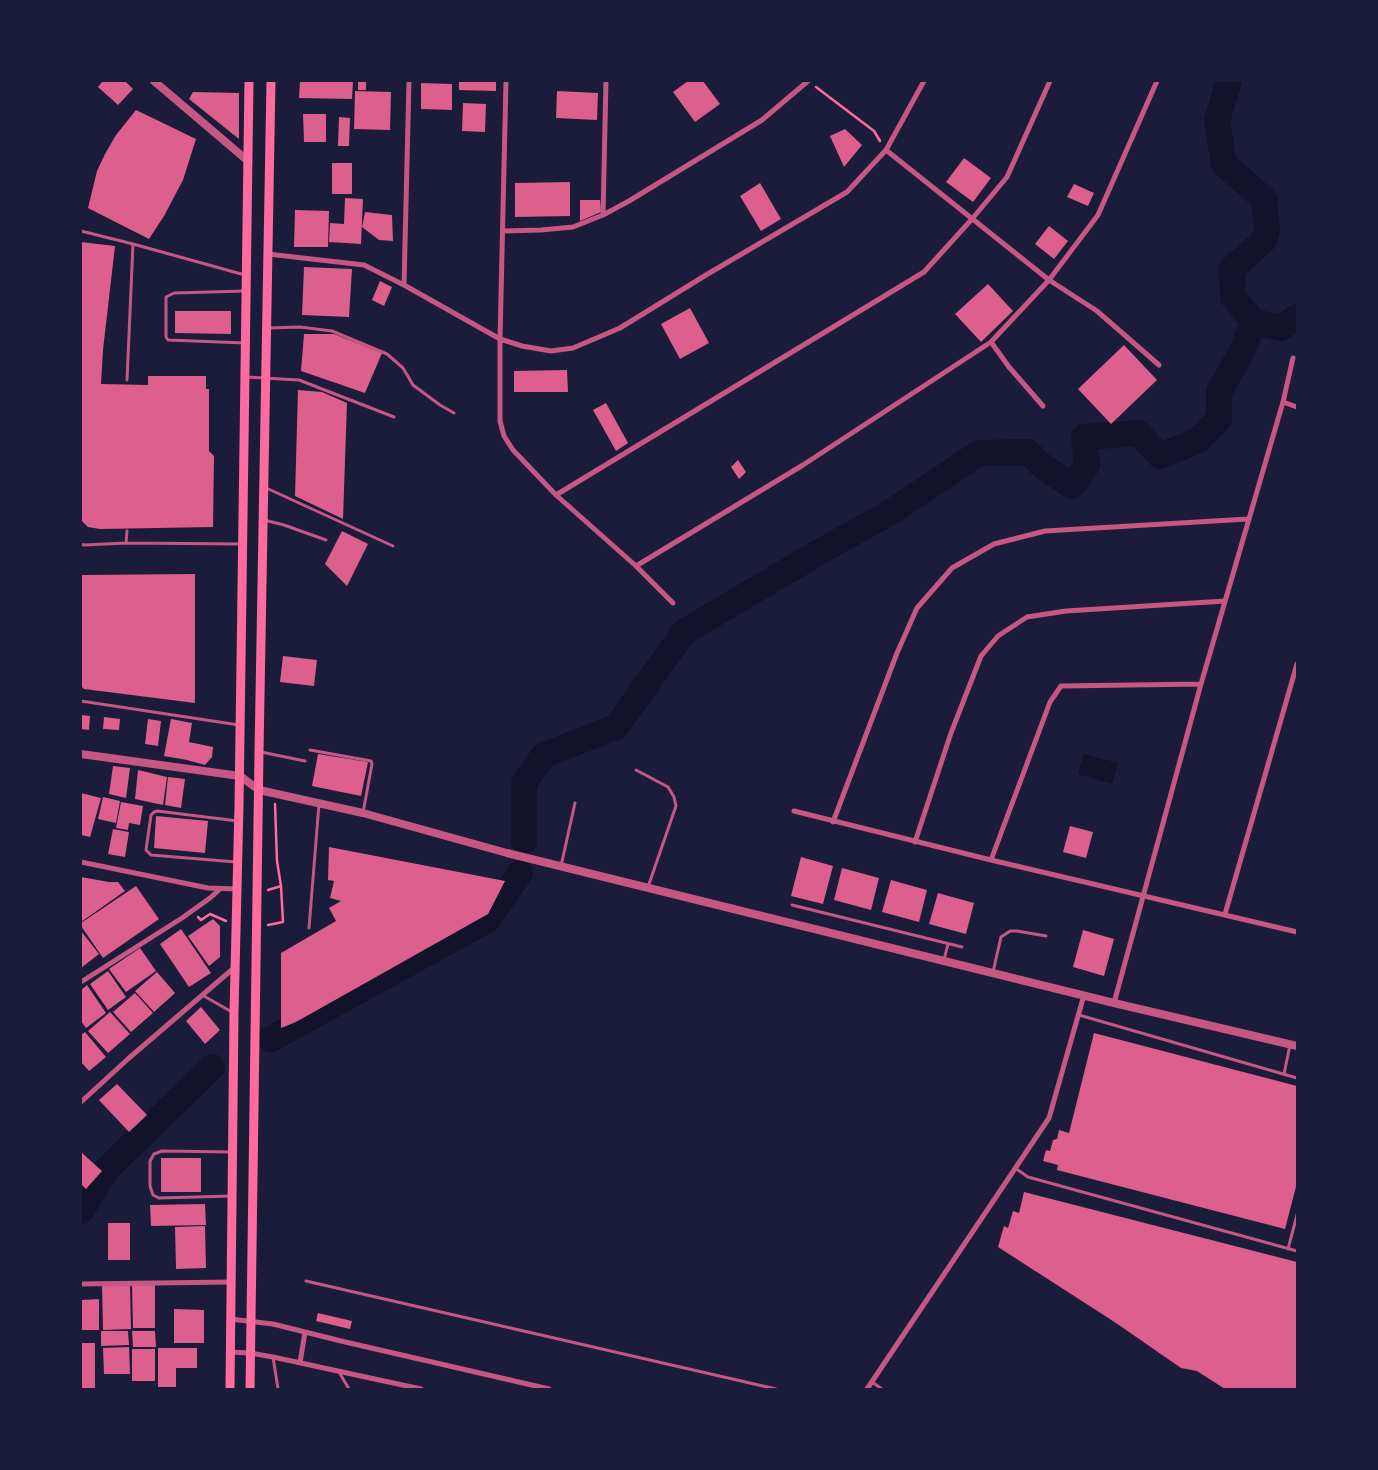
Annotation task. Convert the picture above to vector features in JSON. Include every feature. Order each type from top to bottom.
[{"type":"main road","points":[[230,1389],[230,1282],[240,776],[249,81]]},
{"type":"main road","points":[[250,1389],[258,790],[271,81]]},
{"type":"street","points":[[154,81],[248,161]]},
{"type":"street","points":[[404,284],[409,81]]},
{"type":"street","points":[[506,81],[500,339],[500,420],[504,436],[513,450],[556,495],[636,566],[673,603]]},
{"type":"street","points":[[604,215],[606,81]]},
{"type":"street","points":[[503,231],[573,227],[604,215],[762,120],[808,81]]},
{"type":"street","points":[[268,254],[364,265],[404,284],[500,339],[522,346],[551,351],[573,348],[620,328],[847,192],[886,150],[924,81]]},
{"type":"street","points":[[556,495],[924,272],[1007,178],[1050,81]]},
{"type":"street","points":[[636,566],[803,465],[990,342],[1049,280],[1098,215],[1157,81]]},
{"type":"street","points":[[886,150],[1049,280],[1097,312],[1158,365]]},
{"type":"street","points":[[990,342],[1043,406]]},
{"type":"street","points":[[1114,1003],[1201,684],[1283,402],[1293,358]]},
{"type":"street","points":[[1283,402],[1297,407]]},
{"type":"street","points":[[833,822],[896,653],[917,608],[952,568],[994,544],[1045,531],[1248,519]]},
{"type":"street","points":[[915,842],[951,733],[981,656],[998,636],[1027,617],[1066,611],[1225,601]]},
{"type":"street","points":[[1224,914],[1297,664]]},
{"type":"street","points":[[991,860],[1050,702],[1061,686],[1201,684]]},
{"type":"street","points":[[81,754],[240,776],[258,790],[363,813],[561,866],[1114,1003],[1294,1045]]},
{"type":"street","points":[[794,811],[915,842],[1297,932]]},
{"type":"street","points":[[81,862],[179,883],[220,889],[237,889]]},
{"type":"street","points":[[81,982],[182,918],[220,889]]},
{"type":"street","points":[[81,1102],[235,967]]},
{"type":"street","points":[[867,1389],[1049,1118],[1084,995]]},
{"type":"street","points":[[81,1284],[230,1282]]},
{"type":"street","points":[[230,1319],[273,1324],[527,1386],[550,1389]]},
{"type":"street","points":[[300,1363],[304,1332]]},
{"type":"street","points":[[230,1352],[273,1357],[421,1389]]},
{"type":"lane","points":[[81,230],[246,276]]},
{"type":"lane","points":[[127,380],[134,244]]},
{"type":"lane","points":[[245,343],[168,340],[166,337],[166,297],[174,293],[246,291]]},
{"type":"lane","points":[[266,329],[300,327],[332,331],[387,354],[403,368],[414,384],[440,405],[454,413]]},
{"type":"lane","points":[[245,377],[299,380],[394,417]]},
{"type":"lane","points":[[264,487],[393,546]]},
{"type":"lane","points":[[263,520],[284,525],[326,540]]},
{"type":"lane","points":[[126,543],[127,531]]},
{"type":"lane","points":[[81,544],[242,544]]},
{"type":"lane","points":[[81,700],[240,725]]},
{"type":"lane","points":[[310,750],[371,761],[363,813]]},
{"type":"lane","points":[[259,752],[305,761]]},
{"type":"lane","points":[[636,770],[668,787],[674,797],[676,806],[648,887]]},
{"type":"lane","points":[[309,928],[319,803]]},
{"type":"lane","points":[[561,866],[575,803]]},
{"type":"lane","points":[[237,862],[151,856],[146,850],[151,815],[154,812],[238,821]]},
{"type":"lane","points":[[792,905],[962,947]]},
{"type":"lane","points":[[993,972],[1001,937],[1010,931],[1018,930],[1046,936]]},
{"type":"lane","points":[[944,960],[948,944]]},
{"type":"lane","points":[[202,995],[234,1014]]},
{"type":"lane","points":[[1078,1015],[1297,1078]]},
{"type":"lane","points":[[1284,1074],[1294,1045]]},
{"type":"lane","points":[[232,1196],[159,1198],[153,1195],[150,1186],[150,1161],[154,1154],[162,1151],[233,1152]]},
{"type":"lane","points":[[1015,1168],[1028,1177],[1297,1251]]},
{"type":"lane","points":[[1288,1249],[1297,1216]]},
{"type":"lane","points":[[306,1281],[776,1389]]},
{"type":"lane","points":[[273,1357],[278,1389]]},
{"type":"lane","points":[[339,1371],[349,1389]]},
{"type":"lane","points":[[872,1382],[882,1389]]},
{"type":"path","points":[[816,87],[874,131],[886,150]]},
{"type":"path","points":[[256,926],[283,922],[281,886],[277,861],[275,793]]},
{"type":"path","points":[[210,914],[236,925]]},
{"type":"shaded area","points":[[1084,754],[1118,763],[1112,784],[1078,774]]},
{"type":"building","points":[[103,81],[125,81],[133,89],[118,105],[98,87]]},
{"type":"building","points":[[300,81],[353,81],[352,99],[299,98]]},
{"type":"building","points":[[358,81],[366,81],[366,90],[358,90]]},
{"type":"building","points":[[459,81],[496,81],[496,91],[459,90]]},
{"type":"building","points":[[688,81],[703,81],[720,104],[695,122],[673,92]]},
{"type":"building","points":[[421,83],[452,84],[452,110],[421,109]]},
{"type":"building","points":[[355,91],[391,92],[390,130],[354,129]]},
{"type":"building","points":[[557,91],[598,93],[597,120],[556,118]]},
{"type":"building","points":[[193,92],[239,93],[239,139],[189,99]]},
{"type":"building","points":[[463,103],[486,104],[485,132],[462,131]]},
{"type":"building","points":[[136,110],[196,139],[183,180],[164,216],[149,239],[88,208],[97,171],[105,154],[116,135]]},
{"type":"building","points":[[303,114],[326,114],[326,142],[304,142]]},
{"type":"building","points":[[339,117],[350,118],[349,146],[338,146]]},
{"type":"building","points":[[845,129],[862,145],[844,167],[830,136]]},
{"type":"building","points":[[964,158],[991,178],[973,202],[946,182]]},
{"type":"building","points":[[332,163],[352,163],[352,194],[332,194]]},
{"type":"building","points":[[570,182],[570,216],[515,217],[515,183]]},
{"type":"building","points":[[760,183],[781,219],[761,231],[740,196]]},
{"type":"building","points":[[1074,184],[1094,193],[1088,206],[1067,197]]},
{"type":"building","points":[[345,198],[363,199],[361,244],[329,242],[330,223],[344,224]]},
{"type":"building","points":[[580,200],[600,200],[601,212],[580,221]]},
{"type":"building","points":[[295,210],[329,211],[328,247],[294,247]]},
{"type":"building","points":[[365,212],[392,215],[393,241],[379,240],[362,227]]},
{"type":"building","points":[[1049,226],[1068,241],[1054,259],[1035,244]]},
{"type":"building","points":[[81,242],[115,246],[101,384],[148,385],[148,376],[206,376],[206,389],[209,389],[209,451],[214,456],[213,527],[100,529],[88,527],[81,520]]},
{"type":"building","points":[[304,267],[352,269],[349,317],[302,315]]},
{"type":"building","points":[[380,281],[392,287],[384,306],[372,300]]},
{"type":"building","points":[[988,284],[1013,311],[981,342],[955,314]]},
{"type":"building","points":[[690,308],[709,343],[680,359],[661,324]]},
{"type":"building","points":[[175,311],[231,311],[231,334],[175,333]]},
{"type":"building","points":[[304,334],[334,334],[382,353],[365,393],[301,371]]},
{"type":"building","points":[[1124,345],[1157,380],[1111,424],[1078,389]]},
{"type":"building","points":[[567,370],[568,392],[514,392],[514,371]]},
{"type":"building","points":[[298,390],[322,392],[347,403],[343,519],[295,496]]},
{"type":"building","points":[[606,403],[628,443],[616,451],[593,410]]},
{"type":"building","points":[[738,460],[746,472],[739,479],[731,467]]},
{"type":"building","points":[[342,531],[368,544],[347,586],[325,564]]},
{"type":"building","points":[[195,574],[195,703],[84,689],[81,686],[81,575]]},
{"type":"building","points":[[283,656],[317,660],[314,686],[280,682]]},
{"type":"building","points":[[81,715],[90,716],[89,730],[81,729]]},
{"type":"building","points":[[104,717],[120,719],[119,730],[103,729]]},
{"type":"building","points":[[148,719],[161,721],[158,746],[145,744]]},
{"type":"building","points":[[171,719],[192,723],[189,742],[213,747],[212,757],[205,765],[164,756]]},
{"type":"building","points":[[318,754],[368,762],[361,796],[312,786]]},
{"type":"building","points":[[113,766],[130,768],[126,798],[109,794]]},
{"type":"building","points":[[138,770],[167,777],[163,805],[135,799]]},
{"type":"building","points":[[168,777],[185,779],[181,808],[165,805]]},
{"type":"building","points":[[81,793],[101,798],[90,837],[81,835]]},
{"type":"building","points":[[103,797],[120,801],[116,823],[98,819]]},
{"type":"building","points":[[121,802],[143,806],[140,825],[129,823],[128,830],[116,828]]},
{"type":"building","points":[[156,816],[208,821],[205,853],[154,848]]},
{"type":"building","points":[[1070,826],[1093,832],[1086,858],[1063,852]]},
{"type":"building","points":[[113,829],[129,832],[125,857],[108,854]]},
{"type":"building","points":[[329,847],[505,881],[488,914],[296,1022],[281,1028],[281,953],[336,921],[329,908],[341,901],[330,898],[334,881],[328,880]]},
{"type":"building","points":[[801,857],[833,866],[823,904],[791,896]]},
{"type":"building","points":[[842,868],[879,878],[871,910],[834,900]]},
{"type":"building","points":[[81,877],[118,882],[125,891],[81,922]]},
{"type":"building","points":[[891,880],[927,890],[919,922],[882,912]]},
{"type":"building","points":[[136,886],[159,919],[103,958],[81,926],[81,923]]},
{"type":"building","points":[[938,893],[974,903],[966,934],[929,924]]},
{"type":"building","points":[[213,919],[220,926],[220,957],[209,966],[188,936]]},
{"type":"building","points":[[181,929],[211,973],[189,987],[160,944]]},
{"type":"building","points":[[1083,930],[1114,939],[1104,976],[1073,967]]},
{"type":"building","points":[[81,931],[99,954],[81,968]]},
{"type":"building","points":[[140,948],[156,971],[126,992],[109,969]]},
{"type":"building","points":[[108,971],[126,997],[108,1010],[90,984]]},
{"type":"building","points":[[157,972],[175,993],[154,1012],[135,991]]},
{"type":"building","points":[[87,985],[106,1013],[86,1028],[81,1021],[81,990]]},
{"type":"building","points":[[135,993],[153,1013],[131,1032],[113,1012]]},
{"type":"building","points":[[201,1007],[220,1030],[205,1044],[186,1021]]},
{"type":"building","points":[[110,1012],[130,1034],[108,1053],[88,1031]]},
{"type":"building","points":[[85,1032],[106,1057],[89,1071],[81,1062],[81,1035]]},
{"type":"building","points":[[1094,1033],[1297,1086],[1297,1183],[1285,1229],[1057,1170],[1058,1165],[1043,1161],[1046,1150],[1050,1151],[1053,1140],[1057,1139],[1059,1130],[1069,1133]]},
{"type":"building","points":[[117,1084],[147,1115],[129,1132],[99,1100]]},
{"type":"building","points":[[81,1152],[102,1171],[86,1189],[81,1184]]},
{"type":"building","points":[[161,1158],[201,1158],[201,1192],[161,1192]]},
{"type":"building","points":[[1024,1192],[1297,1262],[1297,1389],[1225,1389],[1197,1371],[1181,1368],[1116,1323],[998,1247],[1004,1226],[1008,1228],[1013,1211],[1019,1213]]},
{"type":"building","points":[[205,1204],[206,1225],[151,1226],[150,1205]]},
{"type":"building","points":[[108,1223],[130,1223],[130,1260],[108,1260]]},
{"type":"building","points":[[205,1226],[206,1268],[176,1269],[175,1227]]},
{"type":"building","points":[[155,1284],[155,1328],[133,1328],[132,1285]]},
{"type":"building","points":[[130,1285],[131,1329],[103,1330],[102,1286]]},
{"type":"building","points":[[99,1299],[99,1330],[81,1330],[81,1300]]},
{"type":"building","points":[[174,1309],[204,1310],[204,1343],[174,1343]]},
{"type":"building","points":[[318,1313],[352,1321],[350,1329],[316,1321]]},
{"type":"building","points":[[101,1331],[128,1331],[129,1345],[101,1346]]},
{"type":"building","points":[[132,1331],[155,1331],[156,1347],[133,1347]]},
{"type":"building","points":[[81,1343],[95,1343],[95,1389],[81,1389]]},
{"type":"building","points":[[129,1347],[130,1374],[104,1374],[103,1348]]},
{"type":"building","points":[[158,1348],[197,1348],[197,1368],[176,1368],[176,1387],[158,1387]]},
{"type":"building","points":[[132,1349],[155,1349],[155,1381],[132,1381]]},
{"type":"waterway","points":[[1229,81],[1217,120],[1224,164],[1264,199],[1267,231],[1264,240],[1232,269],[1233,297],[1254,322],[1281,328],[1297,317]]},
{"type":"waterway","points":[[524,841],[524,783],[544,755],[616,727],[684,632],[891,512],[979,453],[1028,452],[1041,465],[1072,486],[1087,465],[1084,437],[1138,433],[1160,456],[1197,441],[1219,419],[1219,392],[1241,353],[1254,322]]},
{"type":"waterway","points":[[271,1039],[487,920],[520,873]]},
{"type":"waterway","points":[[81,1211],[106,1170],[212,1067]]}]
